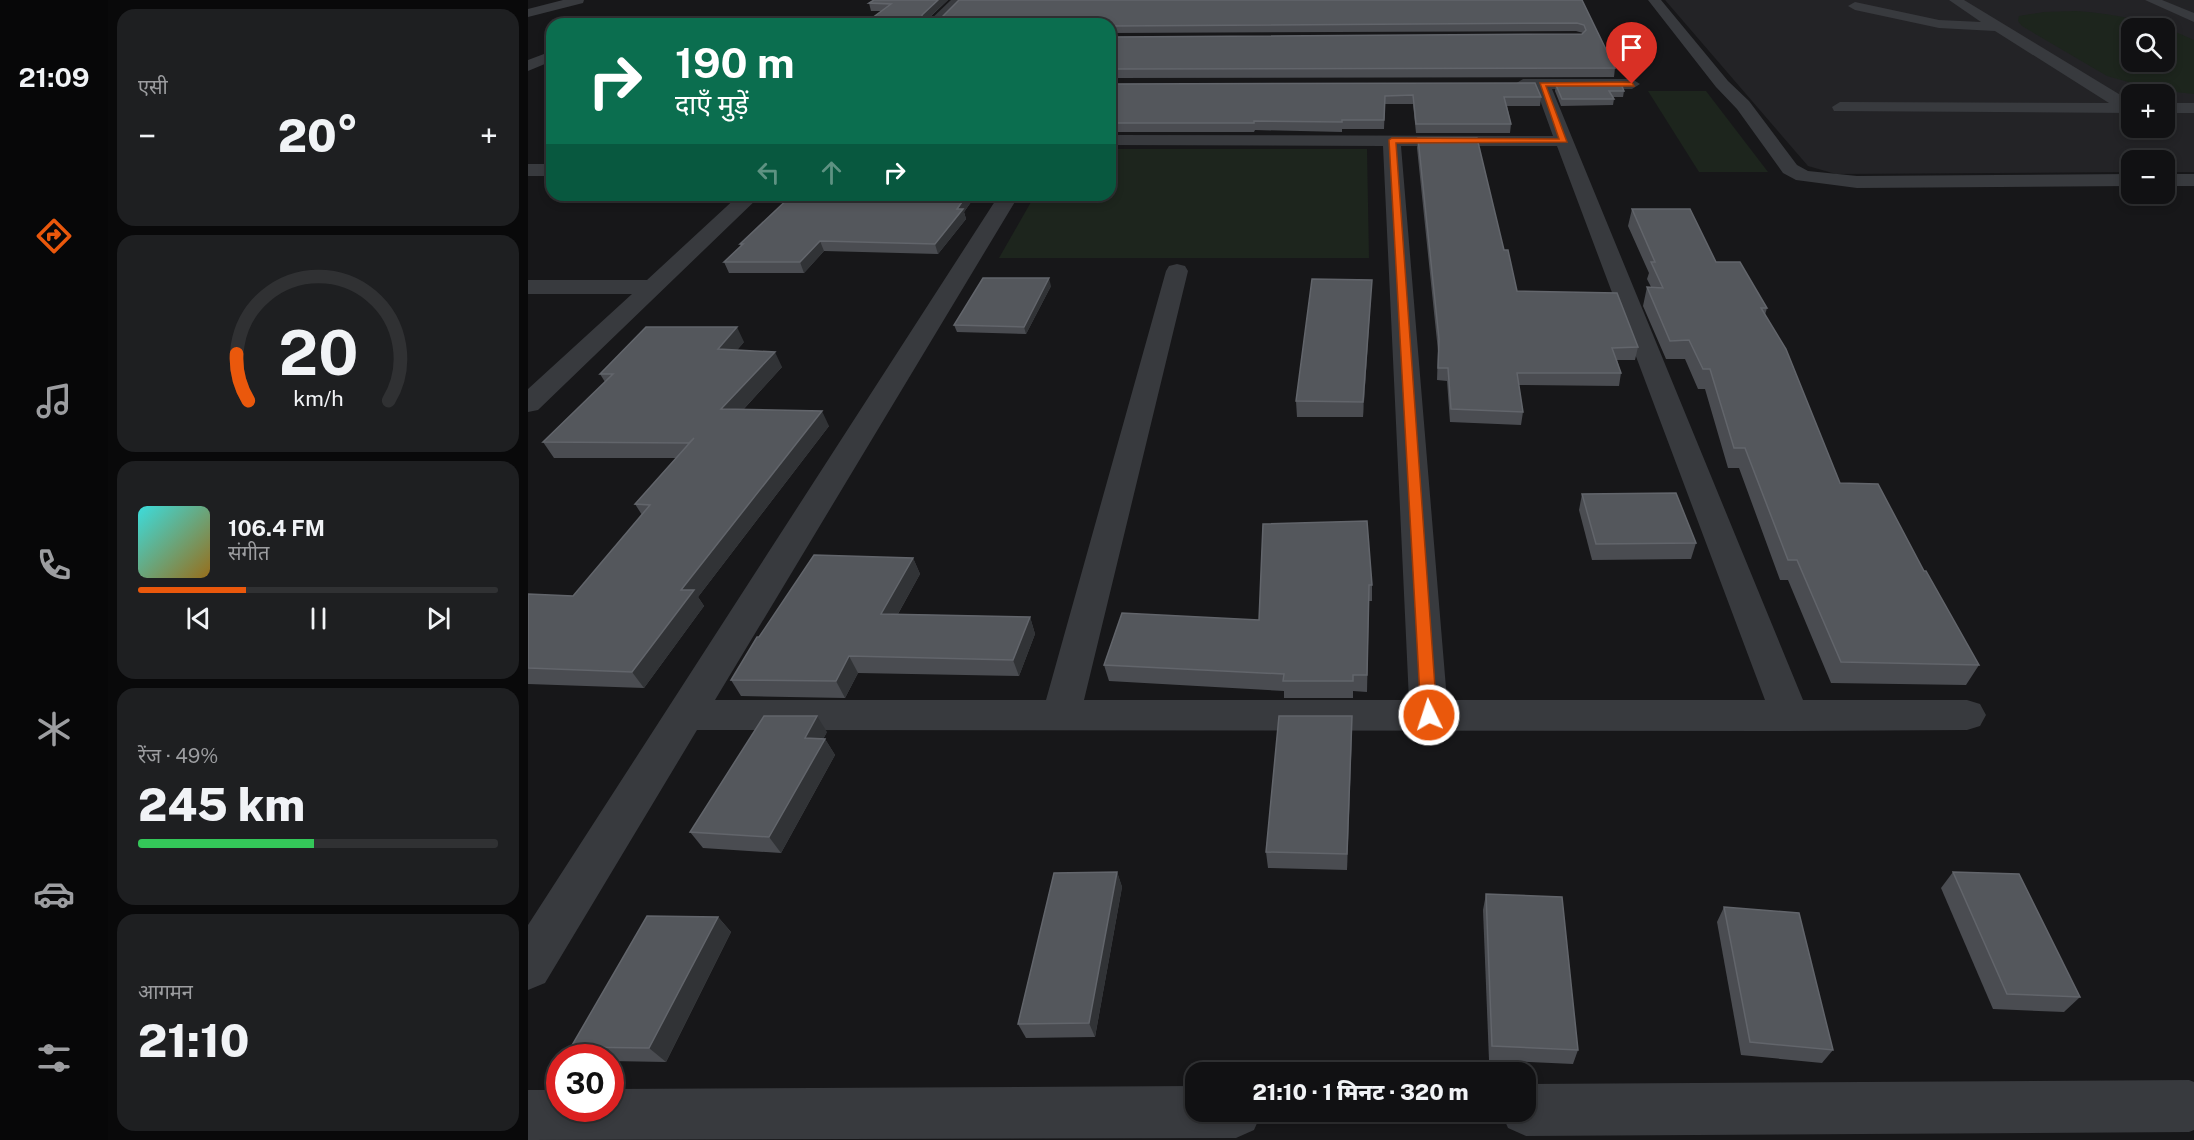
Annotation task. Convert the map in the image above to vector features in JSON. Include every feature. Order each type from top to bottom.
[{"type":"street","points":[[528,13],[578,0]]},
{"type":"street","points":[[940,18],[959,0]]},
{"type":"street","points":[[1654,0],[1722,84],[1743,105],[1790,168],[1803,176],[1857,182],[2121,180]]},
{"type":"street","points":[[1955,0],[2121,102]]},
{"type":"street","points":[[2151,0],[2192,16]]},
{"type":"street","points":[[1855,6],[1939,24],[1999,27]]},
{"type":"street","points":[[528,66],[546,58]]},
{"type":"street","points":[[1506,84],[1632,84]]},
{"type":"street","points":[[1542,84],[1790,716]]},
{"type":"street","points":[[1840,107],[2121,108]]},
{"type":"street","points":[[2175,108],[2194,108]]},
{"type":"street","points":[[1116,140],[1564,141]]},
{"type":"street","points":[[1392,140],[1429,715]]},
{"type":"street","points":[[528,170],[546,170]]},
{"type":"street","points":[[2175,180],[2194,180]]},
{"type":"street","points":[[528,404],[744,201]]},
{"type":"street","points":[[528,967],[1005,201]]},
{"type":"street","points":[[1061,715],[1177,271]]},
{"type":"street","points":[[528,287],[652,287]]},
{"type":"street","points":[[685,715],[1967,715]]},
{"type":"street","points":[[1536,1110],[2189,1106]]},
{"type":"street","points":[[528,1116],[1185,1112]]},
{"type":"shaded area","points":[[1665,0],[2194,0],[2194,172],[2175,172],[2175,150],[2121,150],[2121,172],[1836,174],[1808,166]]},
{"type":"shaded area","points":[[2076,11],[2126,18],[2121,18],[2121,72],[2175,72],[2175,32],[2194,40],[2194,94],[2175,92],[2175,84],[2136,84],[2107,76],[2022,26],[2018,21],[2019,16],[2044,12]]},
{"type":"shaded area","points":[[1648,91],[1706,91],[1768,172],[1699,172]]},
{"type":"shaded area","points":[[1116,149],[1367,149],[1369,258],[999,258],[1032,201],[1116,201]]},
{"type":"building","points":[[874,0],[938,0],[922,15],[922,18],[872,18],[891,4],[869,3]]},
{"type":"building","points":[[959,0],[1582,0],[1615,68],[1116,69],[1116,37],[1582,34],[1586,30],[1584,25],[1577,23],[1116,26],[1116,18],[941,18]]},
{"type":"building","points":[[1535,83],[1541,97],[1504,97],[1511,124],[1416,124],[1413,95],[1385,96],[1384,120],[1116,123],[1116,84]]},
{"type":"building","points":[[1621,84],[1624,91],[1609,91],[1614,99],[1562,99],[1556,85]]},
{"type":"building","points":[[1418,138],[1477,138],[1504,250],[1508,250],[1517,291],[1617,293],[1638,347],[1612,348],[1621,373],[1517,373],[1523,412],[1451,409],[1448,368],[1438,368],[1439,339]]},
{"type":"building","points":[[786,201],[963,201],[957,209],[963,209],[935,244],[820,241],[800,262],[724,262],[743,244],[740,244]]},
{"type":"building","points":[[1632,209],[1690,209],[1716,262],[1740,262],[1767,308],[1761,308],[1786,349],[1840,483],[1878,484],[1924,571],[1979,665],[1841,662],[1797,560],[1788,560],[1745,448],[1734,448],[1710,369],[1703,369],[1689,340],[1670,341],[1647,287],[1663,288],[1651,262],[1655,262]]},
{"type":"building","points":[[983,278],[1049,278],[1024,327],[954,325]]},
{"type":"building","points":[[1312,279],[1372,280],[1363,402],[1296,401]]},
{"type":"building","points":[[646,327],[737,327],[718,349],[775,352],[721,409],[822,411],[681,590],[694,590],[632,672],[528,668],[528,594],[573,596],[650,505],[635,504],[694,438],[689,443],[543,442],[613,374],[600,374]]},
{"type":"building","points":[[1676,493],[1696,543],[1596,544],[1582,494]]},
{"type":"building","points":[[1367,521],[1372,585],[1369,585],[1367,675],[1353,675],[1353,681],[1283,681],[1284,674],[1104,665],[1122,613],[1259,620],[1263,524]]},
{"type":"building","points":[[814,555],[913,558],[881,614],[1030,617],[1013,660],[849,656],[836,681],[731,680],[757,637]]},
{"type":"building","points":[[764,716],[817,716],[805,738],[825,739],[769,837],[690,832]]},
{"type":"building","points":[[1279,716],[1352,716],[1347,854],[1266,852]]},
{"type":"building","points":[[1117,872],[1089,1023],[1018,1024],[1054,873]]},
{"type":"building","points":[[1953,872],[2019,874],[2080,997],[2007,994]]},
{"type":"building","points":[[1486,894],[1562,897],[1578,1050],[1492,1046]]},
{"type":"building","points":[[1724,907],[1799,913],[1833,1050],[1750,1042]]},
{"type":"building","points":[[647,916],[718,917],[649,1048],[624,1048],[624,1044],[573,1044]]},
{"type":"route","points":[[1429,715],[1392,140],[1564,141],[1542,84],[1632,84]]}]
